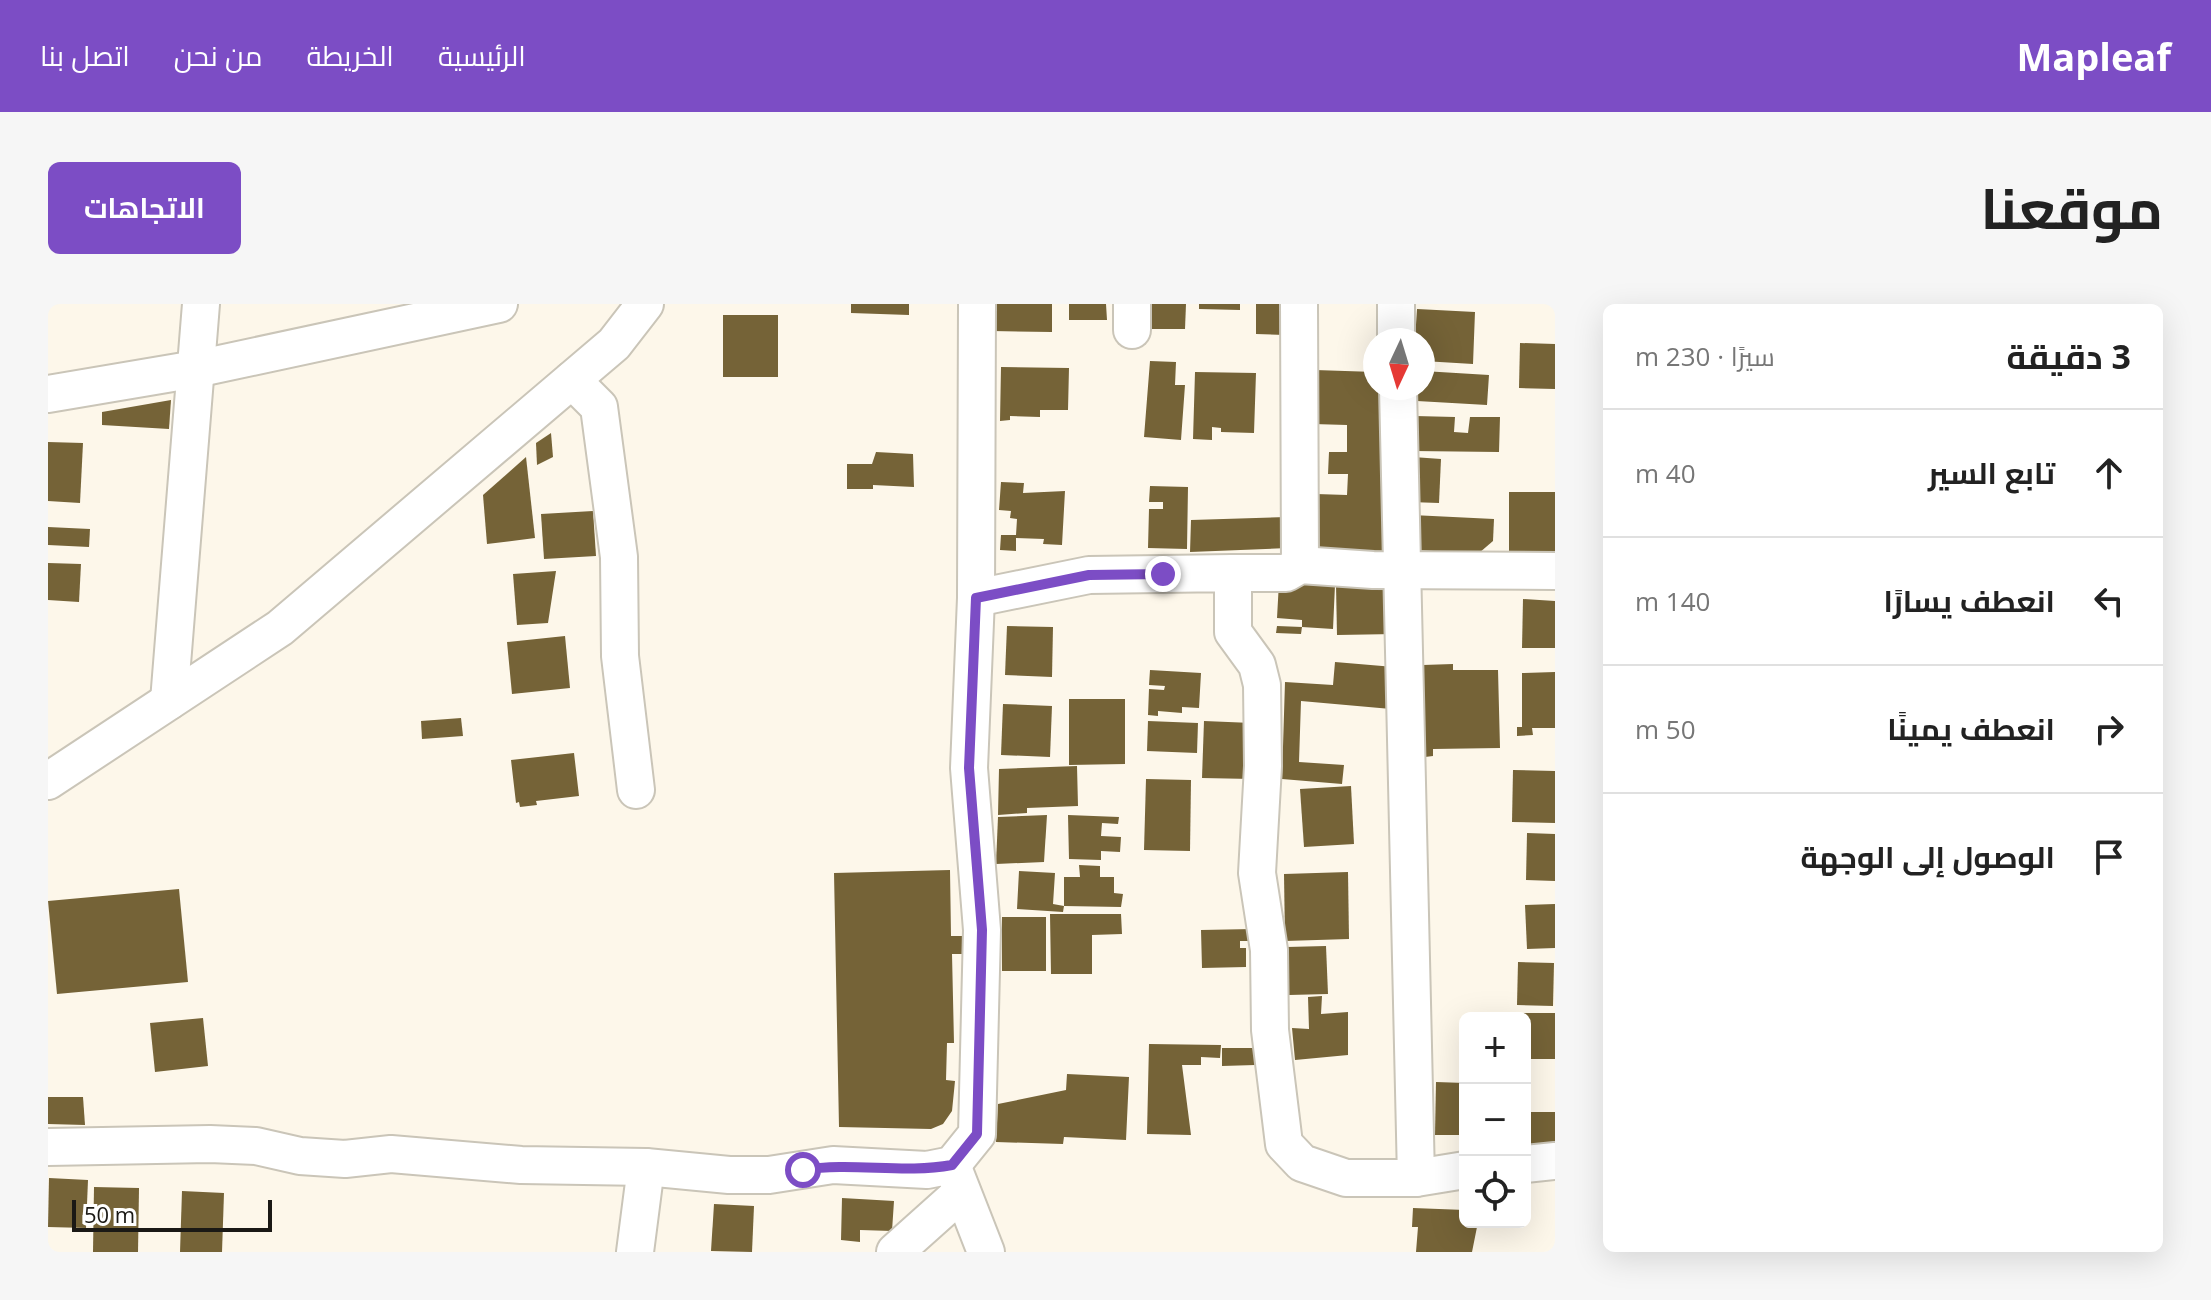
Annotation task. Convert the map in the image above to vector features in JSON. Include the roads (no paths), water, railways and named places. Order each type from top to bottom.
[{"type":"street","points":[[169,701],[201,304]]},
{"type":"street","points":[[48,781],[280,628],[614,344],[645,304]]},
{"type":"street","points":[[895,1252],[957,1178],[977,1134],[982,930],[969,768],[976,598],[977,304]]},
{"type":"street","points":[[1299,304],[1300,565]]},
{"type":"street","points":[[1396,304],[1396,328]]},
{"type":"street","points":[[48,394],[196,369],[477,307]]},
{"type":"street","points":[[572,380],[599,407],[619,557],[620,656],[636,790]]},
{"type":"street","points":[[1398,400],[1416,1178]]},
{"type":"street","points":[[976,598],[1089,575],[1286,573],[1300,565],[1404,570],[1555,571]]},
{"type":"street","points":[[1233,573],[1233,632],[1257,665],[1262,685],[1263,766],[1257,873],[1269,950],[1270,1030],[1284,1144],[1302,1163],[1346,1178],[1416,1178],[1459,1171]]},
{"type":"street","points":[[48,1147],[210,1144],[256,1146],[300,1156],[345,1159],[391,1154],[521,1165],[646,1167],[769,1175],[833,1165],[927,1170],[957,1178]]},
{"type":"street","points":[[1531,1163],[1555,1161]]},
{"type":"street","points":[[635,1252],[646,1167]]},
{"type":"street","points":[[957,1178],[986,1252]]}]
